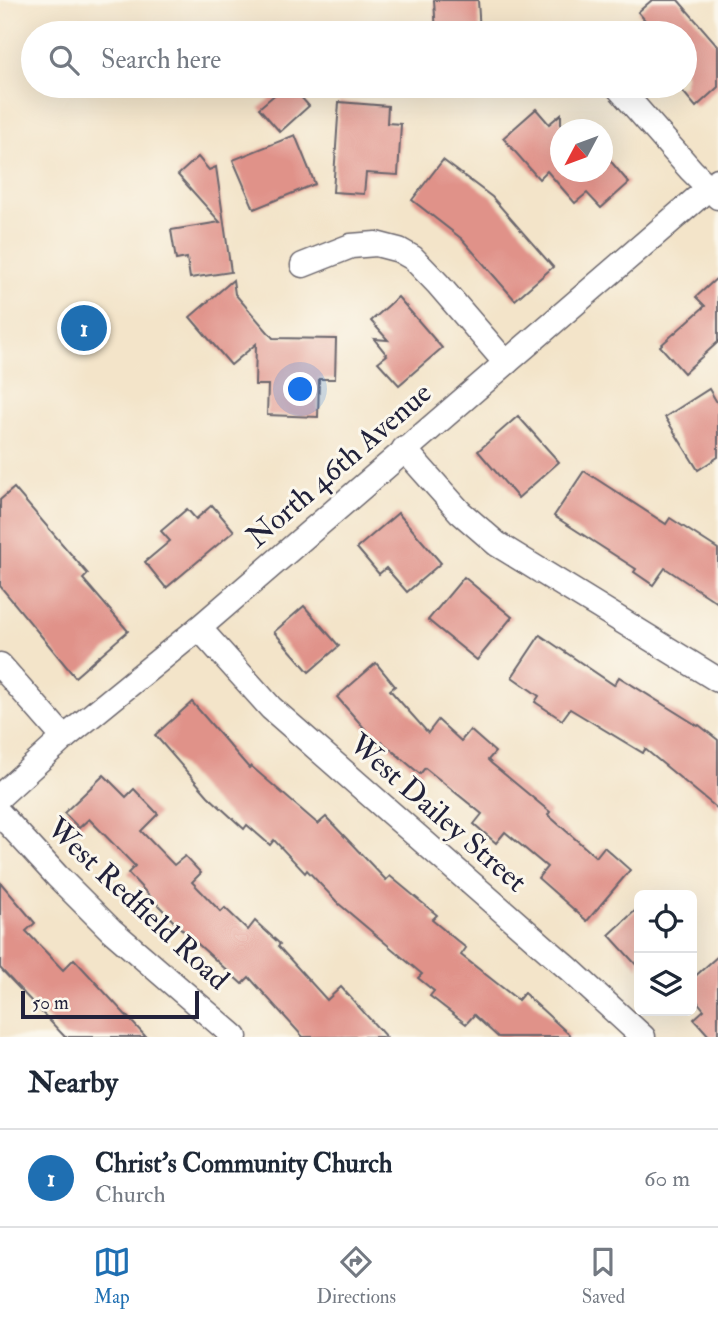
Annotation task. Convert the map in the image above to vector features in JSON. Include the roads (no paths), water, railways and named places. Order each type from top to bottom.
[{"type":"street","points":[[629,98],[715,188]]},
{"type":"street","name":"North 46th Avenue","points":[[0,796],[64,738],[199,628],[404,449],[715,188]]},
{"type":"street","points":[[303,265],[351,246],[376,244],[399,250],[413,258],[438,284],[506,363]]},
{"type":"street","points":[[404,449],[460,512],[497,544],[718,680]]},
{"type":"street","name":"West Dailey Street","points":[[199,628],[271,708],[643,1037]]},
{"type":"street","points":[[0,665],[64,738]]},
{"type":"street","name":"West Redfield Road","points":[[0,814],[111,930],[234,1037]]},
{"type":"place","name":"Christ's Community Church","points":[[84,328]]}]
